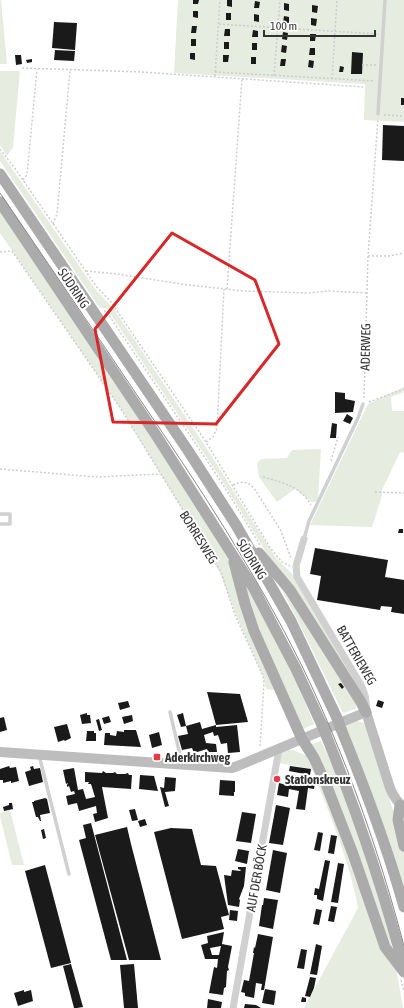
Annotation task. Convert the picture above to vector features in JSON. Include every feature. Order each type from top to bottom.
[{"type":"main road","name":"SÜDRING","points":[[0,174],[183,443],[236,525],[290,622],[342,729],[371,805],[394,872],[404,907]]},
{"type":"main road","name":"SÜDRING","points":[[0,202],[156,435],[253,586],[276,629],[322,725],[356,810],[393,925],[404,968]]},
{"type":"main road","points":[[236,525],[290,590],[366,712]]},
{"type":"main road","points":[[229,548],[254,631],[302,739],[314,758],[326,784],[353,854],[385,947],[404,972]]},
{"type":"main road","points":[[403,803],[398,820],[404,846]]},
{"type":"street","points":[[296,566],[304,539]]},
{"type":"street","name":"BATTERIEWEG","points":[[296,566],[297,577],[365,694],[367,702],[366,712],[390,788],[393,795],[403,803]]},
{"type":"street","points":[[0,752],[232,768],[366,712]]},
{"type":"street","name":"AUF DER BÖCK","points":[[233,1008],[279,749]]},
{"type":"lane","points":[[378,114],[385,0]]},
{"type":"lane","points":[[304,539],[309,521],[358,418],[363,404]]},
{"type":"lane","points":[[0,514],[10,514],[10,524],[0,524]]},
{"type":"lane","points":[[170,712],[182,764]]},
{"type":"lane","points":[[39,754],[69,874]]},
{"type":"path","points":[[215,76],[220,0]]},
{"type":"path","points":[[274,76],[280,0]]},
{"type":"path","points":[[332,79],[337,0]]},
{"type":"path","points":[[219,24],[383,35]]},
{"type":"path","points":[[362,64],[381,65]]},
{"type":"path","points":[[22,68],[142,72],[363,86]]},
{"type":"path","points":[[23,180],[27,175],[37,69]]},
{"type":"path","points":[[53,224],[57,214],[70,70]]},
{"type":"path","points":[[215,72],[380,82]]},
{"type":"path","points":[[227,288],[242,78]]},
{"type":"path","points":[[378,114],[404,116]]},
{"type":"path","name":"ADERWEG","points":[[363,404],[368,256],[378,114]]},
{"type":"path","points":[[0,149],[96,286],[111,302],[206,442],[278,558],[287,565],[296,566]]},
{"type":"path","name":"BORRESWEG","points":[[0,252],[12,251],[121,409],[221,572],[235,615],[262,676],[264,688],[259,757]]},
{"type":"path","points":[[368,256],[390,256],[404,253]]},
{"type":"path","points":[[86,271],[117,274],[188,285],[252,291],[307,293],[329,291],[367,293]]},
{"type":"path","points":[[206,442],[213,437],[217,428],[224,288]]},
{"type":"path","points":[[363,404],[404,389]]},
{"type":"path","points":[[0,469],[97,477],[160,474]]},
{"type":"path","points":[[263,477],[295,488],[303,493],[314,510]]},
{"type":"path","points":[[233,485],[240,482],[248,482],[254,488],[281,532],[291,559],[296,566]]},
{"type":"path","points":[[375,492],[404,493]]},
{"type":"highlighted area","points":[[172,233],[255,280],[279,344],[216,424],[113,422],[95,329]]},
{"type":"shaded area","points":[[1,0],[7,64],[0,64]]},
{"type":"shaded area","points":[[178,0],[404,0],[404,122],[364,120],[365,84],[174,73]]},
{"type":"shaded area","points":[[0,71],[20,71],[13,147],[7,156],[0,145]]},
{"type":"shaded area","points":[[0,151],[95,289],[114,309],[209,452],[270,549],[277,559],[293,575],[353,675],[364,699],[275,567],[223,482],[107,309],[99,307],[0,161]]},
{"type":"shaded area","points":[[0,210],[227,550],[292,671],[314,724],[296,732],[275,690],[266,689],[263,676],[236,615],[220,573],[121,409],[0,233]]},
{"type":"shaded area","points":[[404,387],[404,392],[391,397],[392,411],[404,411],[404,453],[400,452],[382,490],[382,496],[372,527],[310,525],[368,404]]},
{"type":"shaded area","points":[[321,449],[318,499],[315,502],[312,502],[295,489],[277,502],[259,477],[257,463],[261,459],[287,458],[292,450]]},
{"type":"shaded area","points":[[275,577],[284,588],[357,705],[355,709],[343,713]]},
{"type":"shaded area","points":[[357,721],[364,723],[367,729],[393,810],[404,823],[404,893],[344,727]]},
{"type":"shaded area","points":[[321,741],[353,814],[378,890],[391,942],[403,1008],[304,1008],[358,908],[350,873],[332,820],[312,769],[279,763],[279,756],[285,750],[293,750],[307,756],[312,744]]},
{"type":"shaded area","points":[[10,810],[24,865],[12,865],[0,816],[0,813]]},
{"type":"building","points":[[193,0],[199,0],[198,4],[193,4]]},
{"type":"building","points":[[227,0],[232,0],[232,7],[227,6]]},
{"type":"building","points":[[255,1],[260,2],[259,8],[254,8]]},
{"type":"building","points":[[284,3],[289,4],[289,11],[284,10]]},
{"type":"building","points":[[312,5],[318,6],[317,13],[312,12]]},
{"type":"building","points":[[193,11],[198,11],[198,18],[193,17]]},
{"type":"building","points":[[226,13],[231,13],[231,20],[226,20]]},
{"type":"building","points":[[254,14],[259,15],[259,22],[254,21]]},
{"type":"building","points":[[284,16],[289,17],[289,23],[283,23]]},
{"type":"building","points":[[311,18],[317,19],[316,26],[311,25]]},
{"type":"building","points":[[54,22],[77,23],[75,50],[52,48]]},
{"type":"building","points":[[192,26],[197,26],[196,33],[191,33]]},
{"type":"building","points":[[225,29],[230,29],[230,36],[224,36]]},
{"type":"building","points":[[253,30],[258,31],[258,37],[252,37]]},
{"type":"building","points":[[283,32],[288,33],[287,40],[282,39]]},
{"type":"building","points":[[310,34],[316,34],[315,41],[310,41]]},
{"type":"building","points":[[191,39],[196,39],[196,46],[191,46]]},
{"type":"building","points":[[224,42],[229,42],[229,49],[224,49]]},
{"type":"building","points":[[252,43],[257,43],[257,50],[252,50]]},
{"type":"building","points":[[282,45],[287,46],[286,53],[281,52]]},
{"type":"building","points":[[310,48],[315,48],[315,55],[309,55]]},
{"type":"building","points":[[55,50],[75,51],[74,61],[54,60]]},
{"type":"building","points":[[352,52],[363,53],[362,74],[351,74]]},
{"type":"building","points":[[190,53],[195,53],[195,60],[190,59]]},
{"type":"building","points":[[15,55],[21,55],[22,64],[16,65]]},
{"type":"building","points":[[223,55],[229,55],[228,62],[223,62]]},
{"type":"building","points":[[251,57],[256,57],[256,64],[251,64]]},
{"type":"building","points":[[32,59],[32,62],[27,63],[26,60]]},
{"type":"building","points":[[281,59],[286,59],[285,66],[280,66]]},
{"type":"building","points":[[309,60],[314,61],[313,68],[308,67]]},
{"type":"building","points":[[340,66],[344,67],[343,72],[339,72]]},
{"type":"building","points":[[401,98],[404,98],[404,105],[401,105]]},
{"type":"building","points":[[383,125],[404,126],[404,161],[382,160]]},
{"type":"building","points":[[335,392],[345,393],[345,399],[355,401],[353,412],[335,413]]},
{"type":"building","points":[[347,414],[353,418],[350,424],[343,421]]},
{"type":"building","points":[[332,423],[337,424],[336,438],[330,438]]},
{"type":"building","points":[[399,529],[403,529],[403,533],[398,533]]},
{"type":"building","points":[[315,548],[388,560],[385,577],[404,580],[404,614],[391,612],[392,607],[381,606],[380,610],[317,600],[321,576],[310,574]]},
{"type":"building","points":[[341,683],[344,687],[342,689],[338,684]]},
{"type":"building","points":[[207,692],[240,694],[248,722],[216,725]]},
{"type":"building","points":[[378,700],[384,702],[382,708],[376,706]]},
{"type":"building","points":[[128,701],[130,707],[120,710],[118,703]]},
{"type":"building","points":[[87,713],[87,715],[90,715],[91,723],[82,724],[80,715]]},
{"type":"building","points":[[183,713],[186,726],[181,727],[177,715]]},
{"type":"building","points":[[132,715],[133,721],[124,724],[122,717]]},
{"type":"building","points":[[109,716],[111,722],[104,724],[102,718]]},
{"type":"building","points":[[4,717],[7,730],[0,732],[0,718]]},
{"type":"building","points":[[99,719],[102,730],[99,731],[96,720]]},
{"type":"building","points":[[200,722],[202,729],[216,725],[216,727],[237,725],[240,752],[228,753],[227,743],[221,744],[218,735],[214,736],[213,732],[204,735],[206,743],[216,744],[217,752],[208,752],[207,749],[194,753],[192,748],[182,750],[178,736],[188,734],[186,726]]},
{"type":"building","points":[[67,724],[71,738],[58,742],[54,727]]},
{"type":"building","points":[[124,730],[136,730],[141,747],[104,745],[105,733],[110,733],[110,735],[116,736],[117,731],[124,732]]},
{"type":"building","points":[[87,731],[94,731],[94,733],[96,733],[96,741],[86,741]]},
{"type":"building","points":[[159,732],[162,745],[152,748],[149,735]]},
{"type":"building","points":[[9,766],[10,768],[16,767],[19,781],[3,783],[3,780],[0,780],[0,769]]},
{"type":"building","points":[[33,766],[34,769],[40,768],[43,782],[29,786],[25,772],[31,770],[30,767]]},
{"type":"building","points":[[290,766],[311,769],[310,775],[289,771]]},
{"type":"building","points":[[74,768],[78,790],[83,789],[86,799],[95,797],[91,784],[88,784],[89,782],[85,782],[85,772],[102,773],[103,771],[106,773],[115,772],[117,774],[128,773],[129,775],[132,775],[131,789],[102,787],[108,818],[95,822],[93,814],[97,813],[96,806],[79,811],[77,803],[68,805],[66,796],[75,794],[74,791],[71,792],[69,786],[67,787],[68,783],[66,784],[63,770]]},
{"type":"building","points":[[140,775],[154,776],[158,791],[139,789]]},
{"type":"building","points":[[165,777],[176,778],[175,791],[165,792],[169,806],[165,807],[160,787],[164,788]]},
{"type":"building","points":[[288,779],[315,783],[314,789],[308,788],[305,810],[296,809],[299,791],[289,789],[288,797],[277,795],[279,783],[287,785]]},
{"type":"building","points":[[220,780],[235,781],[234,796],[219,795]]},
{"type":"building","points":[[45,798],[47,799],[50,813],[40,815],[40,821],[38,817],[36,817],[32,802]]},
{"type":"building","points":[[9,803],[12,803],[13,809],[4,811],[3,807],[9,805]]},
{"type":"building","points":[[276,805],[290,808],[283,845],[269,843]]},
{"type":"building","points":[[135,809],[138,820],[132,821],[129,810]]},
{"type":"building","points":[[242,812],[256,814],[251,843],[236,841]]},
{"type":"building","points":[[145,819],[147,825],[140,827],[138,821]]},
{"type":"building","points":[[91,823],[127,960],[111,960],[79,840],[86,838],[83,825]]},
{"type":"building","points":[[127,827],[161,960],[129,960],[95,835]]},
{"type":"building","points":[[171,828],[192,829],[201,865],[216,866],[229,915],[221,917],[224,929],[182,939],[154,832]]},
{"type":"building","points":[[44,829],[46,838],[43,839],[41,830]]},
{"type":"building","points":[[318,832],[323,833],[320,851],[314,850]]},
{"type":"building","points":[[331,835],[337,836],[334,854],[328,853]]},
{"type":"building","points":[[238,849],[249,851],[247,864],[235,861]]},
{"type":"building","points":[[273,850],[287,853],[280,893],[266,890]]},
{"type":"building","points":[[325,860],[330,861],[323,901],[317,899],[317,895],[314,895],[315,888],[319,889]]},
{"type":"building","points":[[338,863],[344,864],[338,903],[331,902]]},
{"type":"building","points":[[45,865],[71,963],[51,968],[25,871]]},
{"type":"building","points":[[238,867],[246,867],[244,886],[239,899],[239,907],[228,905],[224,875],[231,876],[232,870],[240,871],[241,870],[238,869]]},
{"type":"building","points":[[264,898],[278,900],[273,929],[259,926]]},
{"type":"building","points":[[331,906],[337,907],[334,922],[328,921]]},
{"type":"building","points":[[316,909],[322,910],[319,925],[313,924]]},
{"type":"building","points":[[230,910],[238,911],[237,921],[229,920]]},
{"type":"building","points":[[224,932],[222,944],[232,946],[228,967],[229,970],[227,971],[226,987],[224,988],[223,995],[209,993],[214,967],[217,968],[218,959],[205,959],[201,945],[208,943],[207,936]],"holes":[[[221,946],[219,955],[212,955],[210,948]]]},
{"type":"building","points":[[258,934],[273,937],[264,990],[261,990],[262,984],[256,983],[254,998],[245,996],[245,993],[241,992],[244,980],[249,981],[254,947],[255,948]]},
{"type":"building","points":[[316,944],[322,946],[317,975],[310,974]]},
{"type":"building","points":[[301,949],[307,950],[304,969],[297,968]]},
{"type":"building","points":[[71,964],[83,1007],[74,1008],[63,966]]},
{"type":"building","points":[[134,964],[138,1008],[124,1008],[120,965]]},
{"type":"building","points":[[310,977],[316,978],[310,997],[305,996]]},
{"type":"building","points":[[265,989],[276,991],[274,1005],[262,1003]]},
{"type":"building","points":[[24,990],[24,992],[31,990],[33,1001],[18,1006],[14,993]]},
{"type":"building","points":[[302,997],[306,998],[306,1002],[301,1002]]},
{"type":"building","points":[[208,999],[222,1002],[221,1008],[207,1008]]},
{"type":"building","points":[[245,1004],[256,1005],[261,1008],[244,1008]]},
{"type":"tram line","points":[[0,193],[163,433],[226,530],[266,597],[302,666],[347,768],[384,874],[404,946]]},
{"type":"place","name":"Aderkirchweg","points":[[157,757]]},
{"type":"place","name":"Stationskreuz","points":[[277,779]]}]
